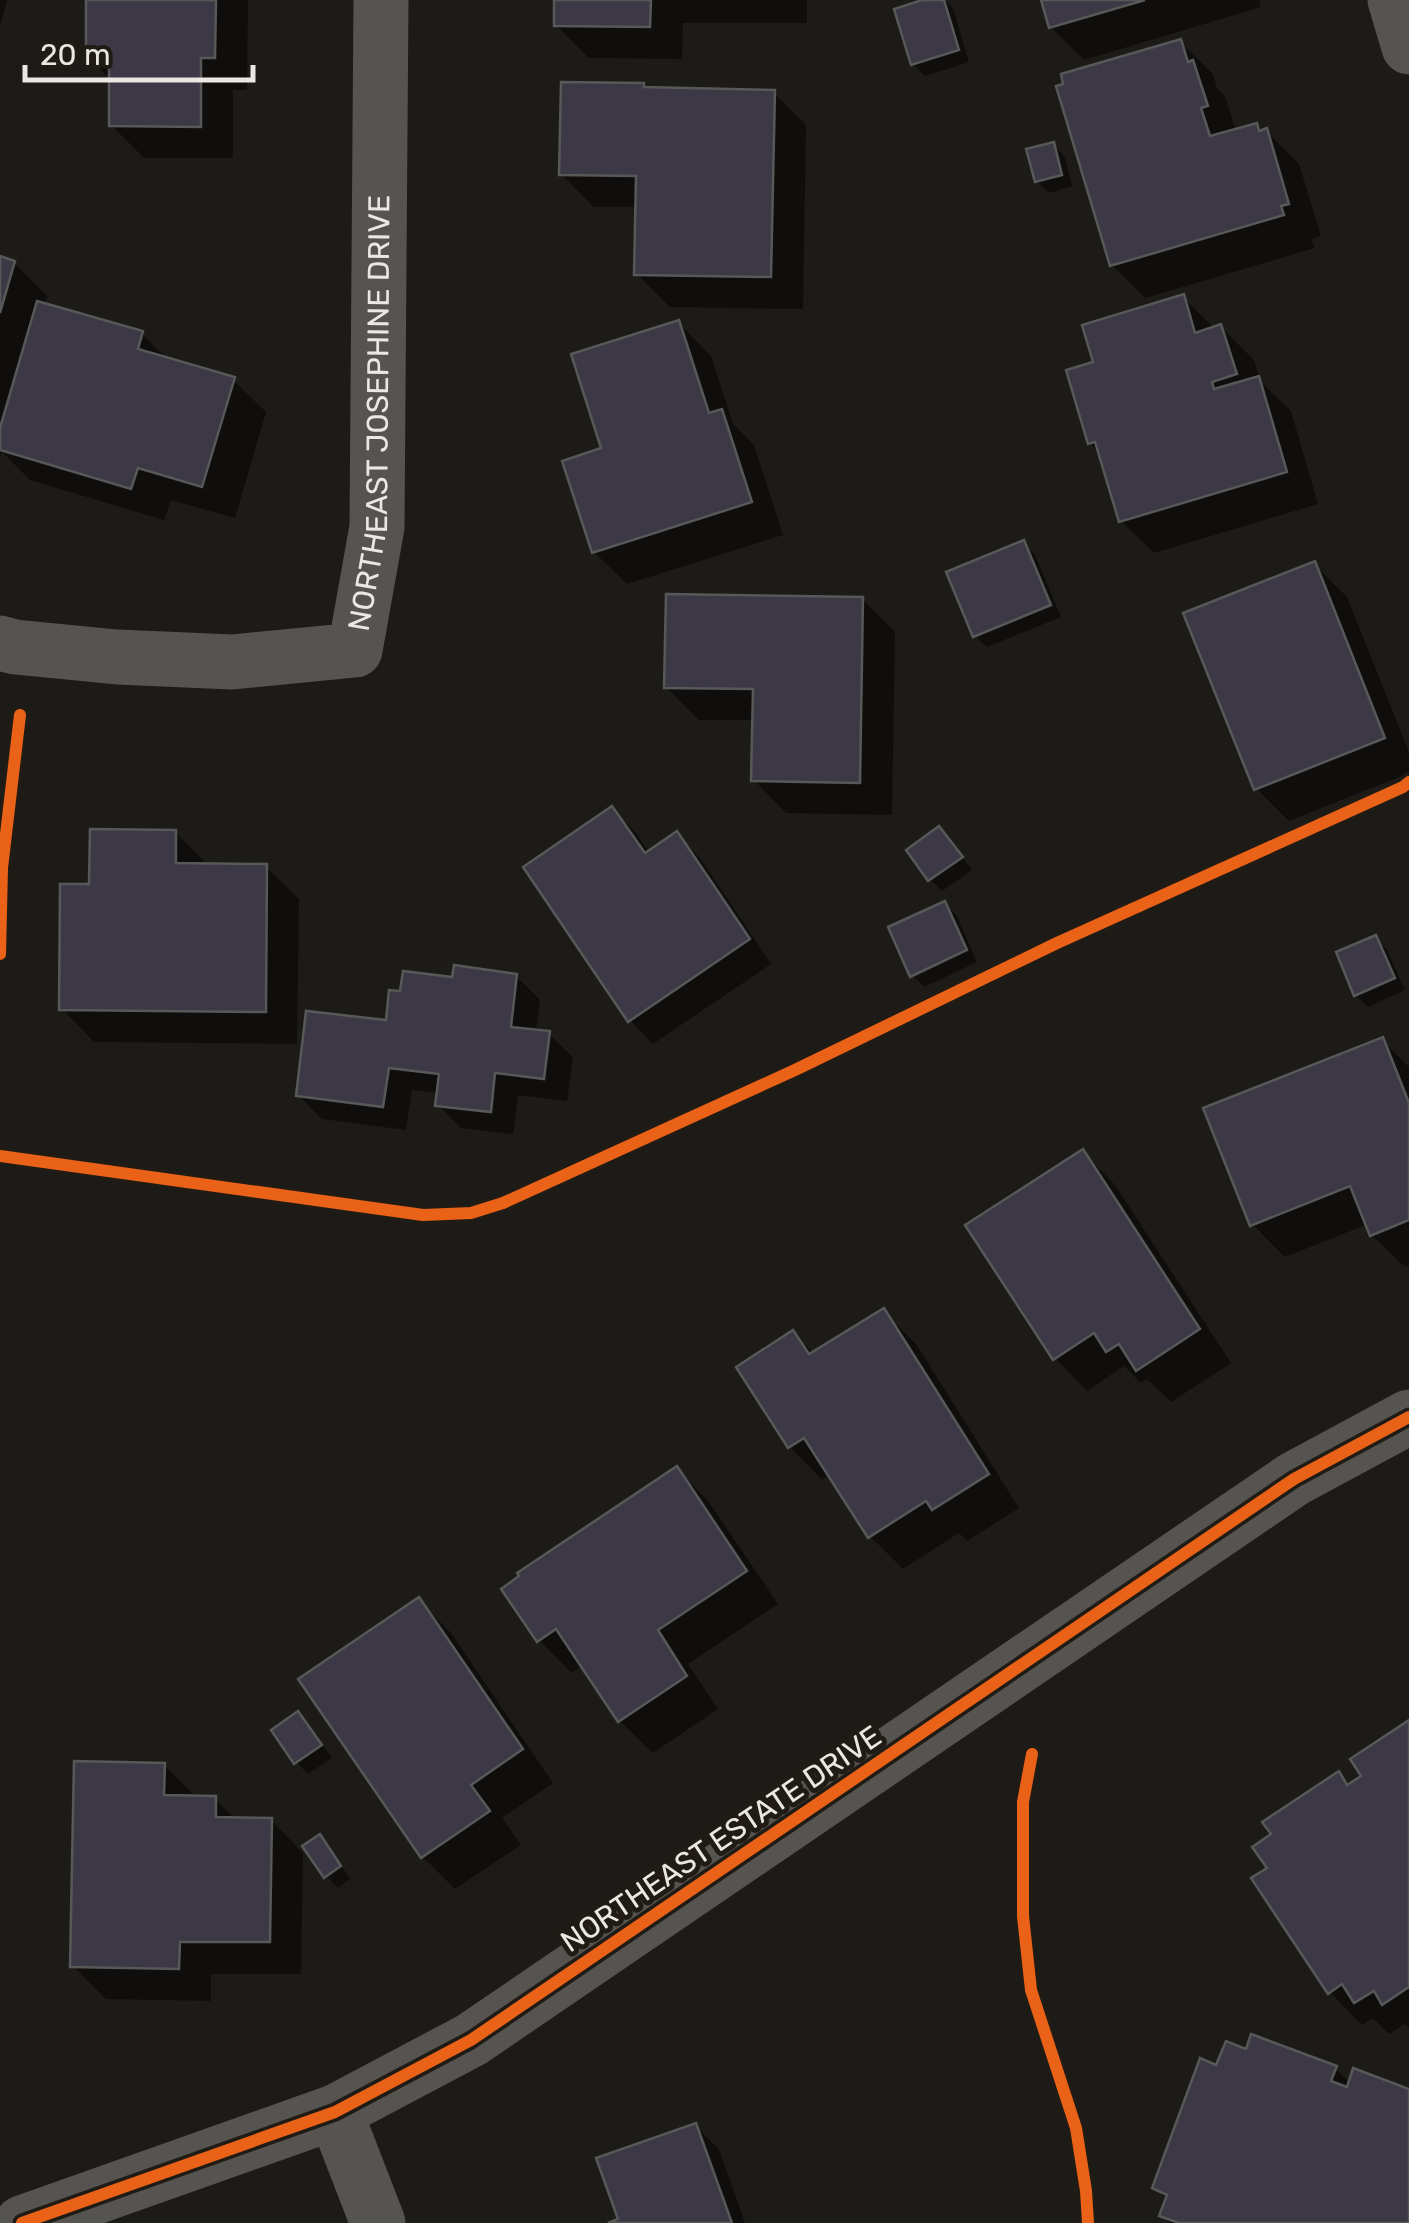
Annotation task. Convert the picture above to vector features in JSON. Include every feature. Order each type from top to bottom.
[{"type":"street","name":"NORTHEAST JOSEPHINE DRIVE","points":[[0,643],[117,657],[232,662],[356,650],[377,527],[382,0]]},
{"type":"street","points":[[1395,0],[1409,47]]},
{"type":"street","name":"NORTHEAST ESTATE DRIVE","points":[[22,2223],[335,2112],[470,2040],[1294,1479],[1409,1418]]},
{"type":"street","points":[[335,2112],[378,2223]]},
{"type":"building","points":[[86,0],[216,0],[215,58],[201,58],[201,127],[109,126],[109,58],[86,58]]},
{"type":"building","points":[[554,0],[651,0],[650,27],[554,26]]},
{"type":"building","points":[[922,0],[944,0],[959,50],[911,65],[894,9]]},
{"type":"building","points":[[1041,0],[1145,0],[1049,28]]},
{"type":"building","points":[[1181,39],[1188,62],[1193,60],[1208,106],[1201,108],[1210,136],[1257,123],[1259,131],[1267,128],[1289,204],[1281,206],[1284,215],[1110,266],[1056,86],[1063,84],[1061,74]]},
{"type":"building","points":[[561,82],[775,90],[771,277],[634,275],[636,176],[559,175]]},
{"type":"building","points":[[1054,142],[1062,175],[1035,182],[1026,149]]},
{"type":"building","points":[[0,256],[15,261],[0,313]]},
{"type":"building","points":[[1184,294],[1195,333],[1221,324],[1237,374],[1212,382],[1214,389],[1259,376],[1287,472],[1119,522],[1095,442],[1088,444],[1066,370],[1093,362],[1082,325]]},
{"type":"building","points":[[37,301],[143,331],[138,349],[235,377],[202,487],[138,468],[131,489],[0,450],[0,428]]},
{"type":"building","points":[[679,320],[709,413],[722,409],[752,502],[592,553],[562,461],[601,448],[571,354]]},
{"type":"building","points":[[1024,540],[1051,605],[973,637],[946,572]]},
{"type":"building","points":[[1315,561],[1385,738],[1254,790],[1183,613]]},
{"type":"building","points":[[666,594],[863,597],[860,783],[751,781],[753,689],[664,688]]},
{"type":"building","points":[[612,806],[645,853],[677,831],[750,939],[628,1022],[523,867]]},
{"type":"building","points":[[939,826],[963,857],[928,881],[906,850]]},
{"type":"building","points":[[90,829],[176,830],[176,863],[267,864],[266,1012],[59,1010],[60,884],[89,884]]},
{"type":"building","points":[[945,901],[967,950],[910,977],[888,927]]},
{"type":"building","points":[[1376,935],[1395,978],[1354,996],[1336,952]]},
{"type":"building","points":[[454,965],[517,974],[511,1027],[550,1031],[544,1079],[495,1073],[491,1112],[435,1106],[439,1074],[389,1068],[383,1107],[296,1096],[306,1011],[386,1020],[389,990],[400,991],[403,971],[452,977]]},
{"type":"building","points":[[1383,1037],[1409,1103],[1409,1220],[1370,1236],[1350,1186],[1250,1226],[1203,1108]]},
{"type":"building","points":[[1083,1149],[1200,1329],[1136,1371],[1119,1344],[1106,1352],[1094,1333],[1053,1360],[965,1225]]},
{"type":"building","points":[[884,1308],[989,1474],[932,1510],[926,1501],[868,1538],[804,1438],[788,1448],[736,1367],[793,1330],[809,1354]]},
{"type":"building","points":[[677,1466],[747,1571],[658,1630],[687,1676],[618,1722],[556,1629],[537,1642],[501,1589],[519,1576],[517,1573]]},
{"type":"building","points":[[419,1597],[523,1749],[471,1785],[490,1811],[421,1858],[298,1679]]},
{"type":"building","points":[[298,1711],[322,1745],[294,1764],[271,1730]]},
{"type":"building","points":[[1409,1720],[1409,1987],[1382,2005],[1374,1991],[1354,2003],[1342,1984],[1328,1994],[1251,1878],[1267,1868],[1252,1847],[1271,1834],[1262,1822],[1339,1771],[1347,1785],[1361,1776],[1350,1759]]},
{"type":"building","points":[[74,1761],[165,1763],[164,1795],[216,1796],[216,1817],[272,1818],[270,1942],[180,1942],[179,1969],[70,1967]]},
{"type":"building","points":[[320,1834],[341,1866],[324,1878],[302,1846]]},
{"type":"building","points":[[1251,2034],[1337,2066],[1331,2081],[1347,2087],[1353,2068],[1409,2089],[1409,2223],[1179,2223],[1159,2216],[1167,2195],[1152,2188],[1200,2058],[1216,2065],[1226,2041],[1246,2049]]},
{"type":"building","points":[[696,2123],[732,2223],[608,2223],[618,2219],[596,2158]]},
{"type":"cycle path","points":[[0,954],[2,868],[20,715]]},
{"type":"cycle path","points":[[0,1156],[423,1215],[471,1213],[503,1203],[795,1070],[1057,943],[1409,782]]},
{"type":"cycle path","points":[[22,2223],[335,2112],[471,2040],[1294,1479],[1409,1417]]},
{"type":"cycle path","points":[[1032,1754],[1023,1802],[1023,1916],[1031,1990],[1076,2128],[1088,2223]]}]
